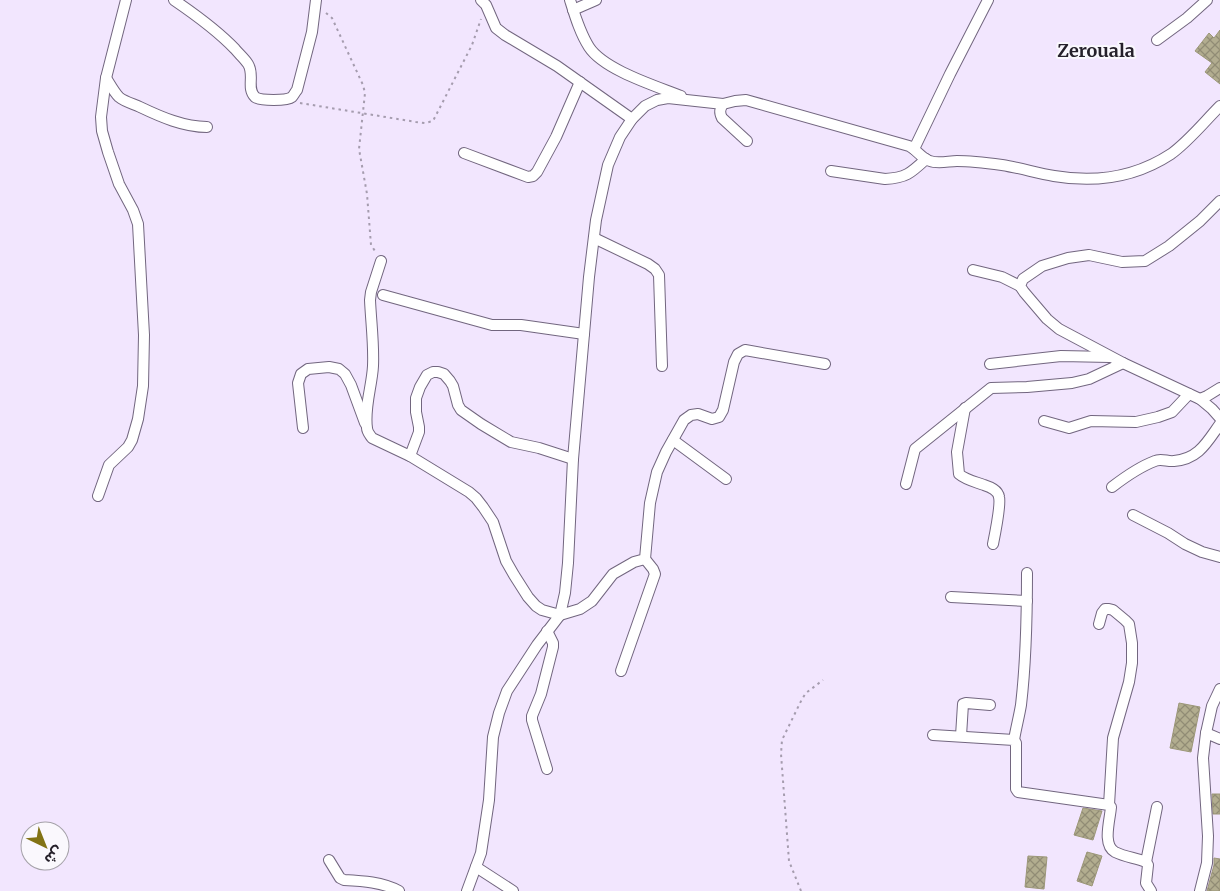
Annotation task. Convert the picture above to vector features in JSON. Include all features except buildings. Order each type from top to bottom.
[{"type":"street","points":[[98,496],[109,465],[128,447],[132,440],[138,419],[143,386],[144,358],[138,224],[119,184],[102,131],[101,117],[106,78],[126,0]]},
{"type":"street","points":[[174,0],[198,16],[223,37],[247,63],[251,71],[250,87],[254,96],[260,99],[285,100],[292,97],[297,90],[312,32],[316,4]]},
{"type":"street","points":[[570,0],[579,29],[590,49],[605,63],[634,77],[692,100]]},
{"type":"street","points":[[573,10],[596,0]]},
{"type":"street","points":[[914,149],[988,0]]},
{"type":"street","points":[[1157,40],[1187,18],[1207,0]]},
{"type":"street","points":[[483,2],[496,28],[557,66],[632,119]]},
{"type":"street","points":[[106,78],[119,97],[129,102],[177,122],[195,127],[207,127]]},
{"type":"street","points":[[464,153],[528,177],[533,176],[556,137],[580,82]]},
{"type":"street","points":[[467,891],[481,852],[489,800],[493,737],[499,714],[507,691],[537,645],[560,615],[565,594],[573,459],[594,238],[608,165],[620,137],[632,119],[645,106],[657,100],[668,98],[712,104],[746,100],[900,144],[914,149],[926,159],[934,162],[955,161],[1002,165],[1054,176],[1096,180],[1136,171],[1170,154],[1188,139],[1220,106]]},
{"type":"street","points":[[723,104],[720,110],[722,118],[746,141]]},
{"type":"street","points":[[831,171],[895,179],[910,173],[926,159]]},
{"type":"street","points":[[1020,286],[1023,279],[1042,266],[1068,258],[1089,255],[1122,262],[1145,261],[1169,246],[1200,221],[1220,201]]},
{"type":"street","points":[[594,238],[655,269],[658,275],[662,366]]},
{"type":"street","points":[[367,428],[368,402],[373,366],[370,316],[371,292],[380,261]]},
{"type":"street","points":[[973,270],[1002,277],[1020,286],[1047,319],[1059,329],[1123,363],[1200,399],[1220,418]]},
{"type":"street","points":[[383,295],[492,325],[521,325],[584,334]]},
{"type":"street","points":[[621,670],[655,574],[645,559],[650,503],[657,472],[684,420],[691,415],[698,414],[712,419],[718,417],[723,410],[734,362],[738,354],[745,350],[824,364]]},
{"type":"street","points":[[990,364],[1061,356],[1111,357]]},
{"type":"street","points":[[906,484],[915,450],[991,388],[1027,388],[1072,383],[1089,379],[1123,363]]},
{"type":"street","points":[[303,428],[298,383],[301,374],[308,369],[329,367],[339,369],[345,374],[351,385],[368,433],[372,438],[410,456],[476,498],[493,522],[506,561],[528,597],[542,610],[560,615],[580,609],[592,600],[613,574],[634,562],[645,559]]},
{"type":"street","points":[[410,456],[419,432],[416,398],[427,375],[438,372],[444,374],[450,381],[461,410],[481,424],[511,442],[539,448],[573,459]]},
{"type":"street","points":[[1200,399],[1220,388]]},
{"type":"street","points":[[1044,421],[1069,428],[1091,421],[1136,422],[1158,418],[1175,409],[1189,394]]},
{"type":"street","points":[[965,408],[957,452],[959,474],[998,493],[999,504],[993,544]]},
{"type":"street","points":[[1112,486],[1129,474],[1157,460],[1170,462],[1192,457],[1205,445],[1220,424]]},
{"type":"street","points":[[673,440],[726,479]]},
{"type":"street","points":[[1133,515],[1168,533],[1184,544],[1220,557]]},
{"type":"street","points":[[1028,574],[1021,706],[1014,740],[1016,743],[1016,789],[1018,792],[1108,805]]},
{"type":"street","points":[[951,597],[1027,601]]},
{"type":"street","points":[[1099,624],[1105,609],[1113,610],[1129,624],[1132,643],[1132,663],[1129,682],[1113,738],[1108,805],[1111,807],[1107,841],[1110,848],[1115,852],[1146,862]]},
{"type":"street","points":[[547,631],[554,643],[554,647],[542,694],[532,720],[547,769]]},
{"type":"street","points":[[1200,891],[1207,863],[1208,836],[1203,758],[1212,706],[1220,689]]},
{"type":"street","points":[[961,736],[963,704],[990,705]]},
{"type":"street","points":[[1206,733],[1220,739]]},
{"type":"street","points":[[933,736],[1014,740]]},
{"type":"street","points":[[1151,891],[1146,883],[1148,865],[1146,862],[1157,807]]},
{"type":"street","points":[[328,860],[340,878],[344,880],[378,883],[398,891]]},
{"type":"street","points":[[476,867],[513,891]]},
{"type":"path","points":[[285,100],[362,114],[416,122],[433,122],[472,45],[483,2]]},
{"type":"path","points":[[316,4],[332,18],[365,92],[359,149],[367,194],[371,245],[380,261]]},
{"type":"path","points":[[801,891],[789,861],[781,754],[782,740],[806,693],[823,680]]},
{"type":"district","name":"Zerouala","points":[[1096,50]]}]
